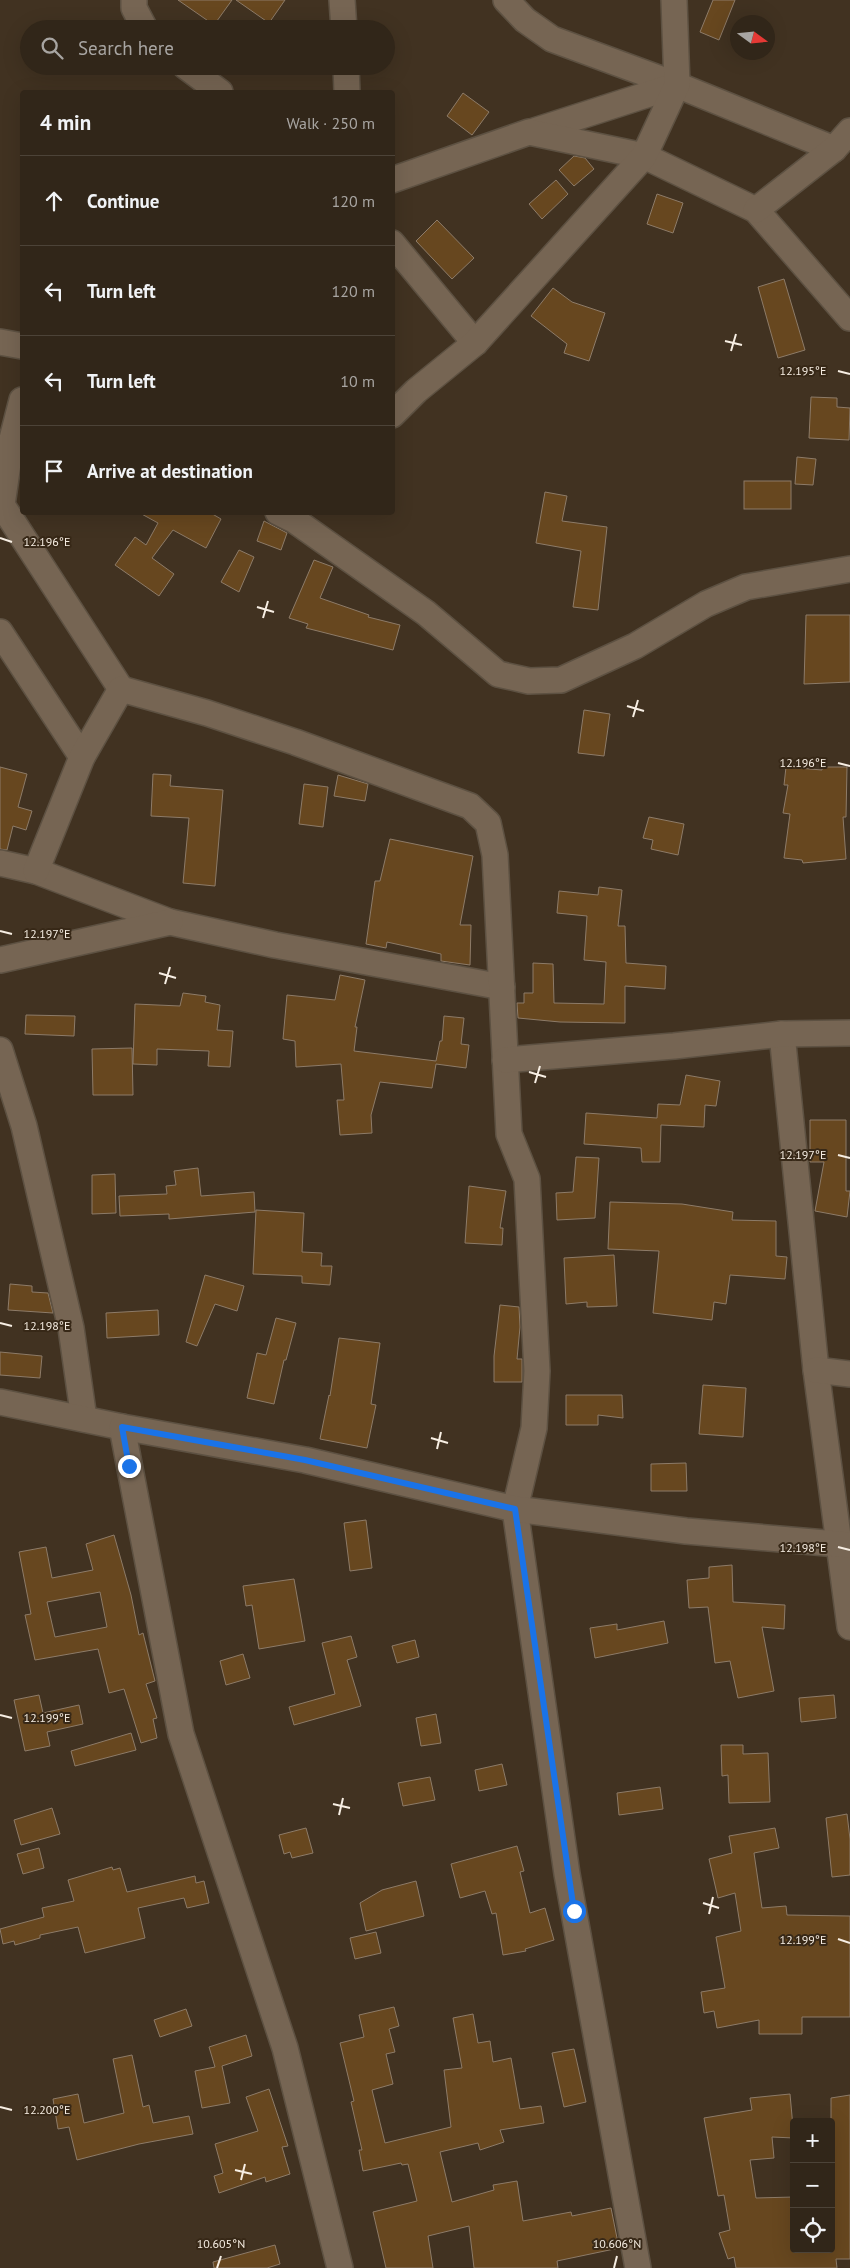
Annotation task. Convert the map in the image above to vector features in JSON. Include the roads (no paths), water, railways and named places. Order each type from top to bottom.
[{"type":"street","points":[[134,0],[134,8],[140,20]]},
{"type":"street","points":[[342,0],[343,20]]},
{"type":"street","points":[[506,0],[525,20],[552,39],[677,85],[834,150]]},
{"type":"street","points":[[395,409],[404,390],[475,343],[644,156],[677,85],[674,0]]},
{"type":"street","points":[[197,75],[217,90]]},
{"type":"street","points":[[346,75],[347,90]]},
{"type":"street","points":[[395,179],[528,132],[677,85]]},
{"type":"street","points":[[756,210],[834,150],[850,131]]},
{"type":"street","points":[[528,132],[644,156],[756,210],[850,318]]},
{"type":"street","points":[[395,247],[475,343]]},
{"type":"street","points":[[0,342],[20,346]]},
{"type":"street","points":[[20,408],[11,443],[8,502],[120,689],[207,713],[296,742],[470,806],[488,823],[496,855],[509,1134],[527,1179],[537,1370],[534,1428],[515,1509],[567,1874],[638,2268]]},
{"type":"street","points":[[291,515],[426,613],[498,674],[529,681],[561,680],[635,646],[706,604],[746,587],[850,570]]},
{"type":"street","points":[[0,632],[82,757]]},
{"type":"street","points":[[36,871],[82,757],[120,689]]},
{"type":"street","points":[[0,863],[36,871],[170,922],[276,945],[502,987]]},
{"type":"street","points":[[0,960],[170,922]]},
{"type":"street","points":[[505,1060],[674,1046],[782,1034],[850,1033]]},
{"type":"street","points":[[782,1034],[816,1370],[845,1544],[850,1627]]},
{"type":"street","points":[[0,1050],[24,1126],[70,1328],[84,1419]]},
{"type":"street","points":[[816,1370],[850,1374]]},
{"type":"street","points":[[0,1402],[122,1427],[305,1460],[515,1509],[686,1532],[845,1544]]},
{"type":"street","points":[[122,1427],[181,1734],[285,2048],[340,2268]]}]
